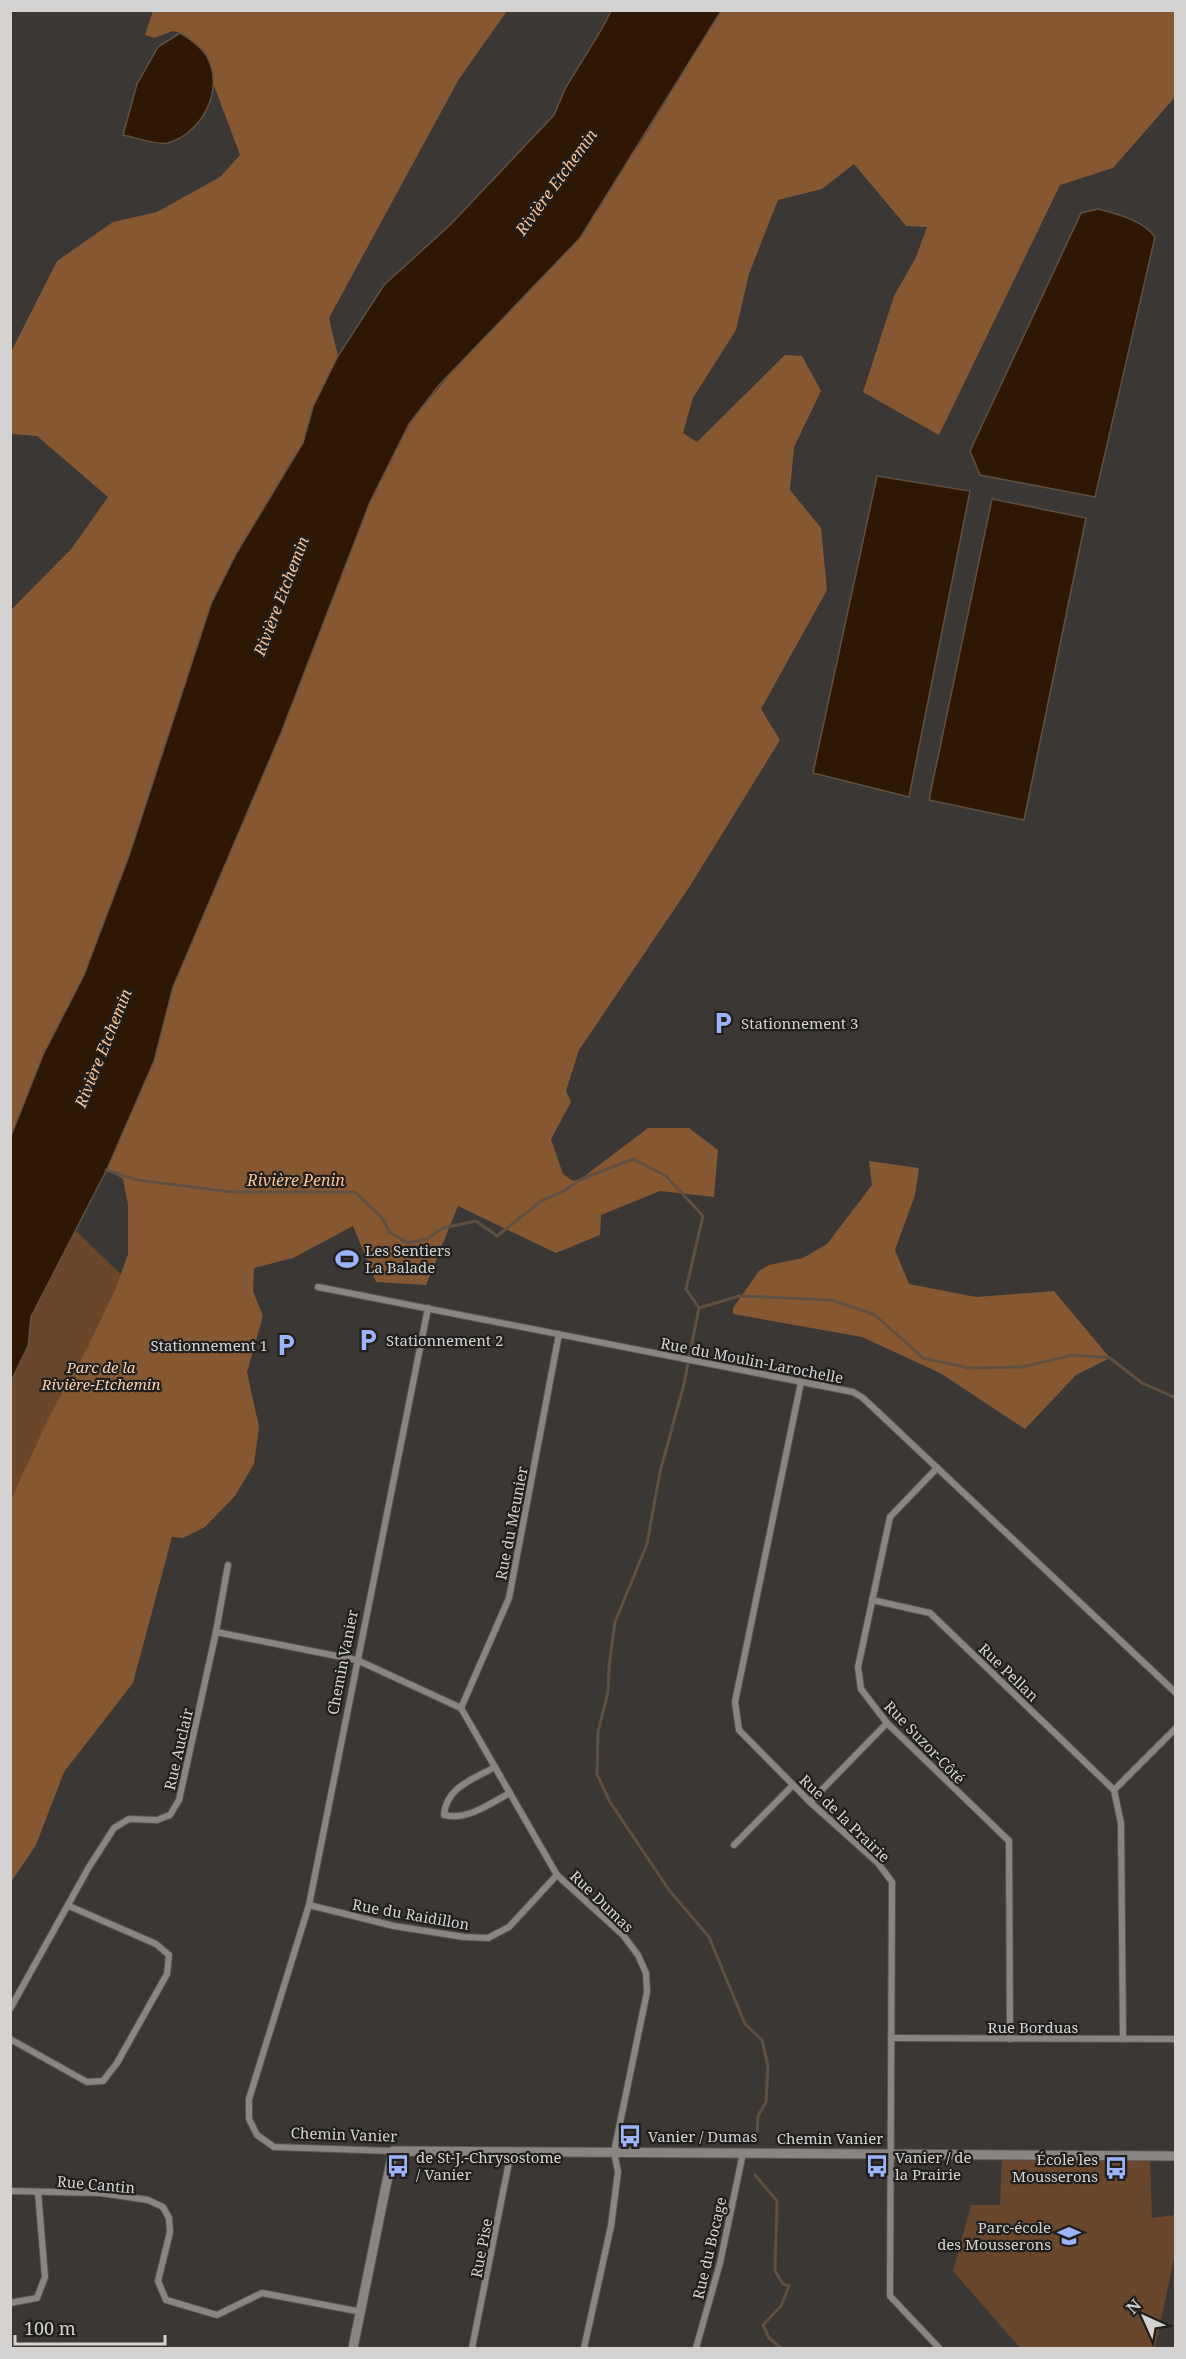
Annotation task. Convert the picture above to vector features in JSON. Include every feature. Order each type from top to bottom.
[{"type":"street","name":"Rue du Moulin-Larochelle","points":[[318,1287],[853,1392],[864,1398],[1176,1693]]},
{"type":"street","name":"Chemin Vanier","points":[[428,1308],[309,1905],[249,2099],[249,2119],[257,2135],[274,2147],[393,2151],[1176,2157]]},
{"type":"street","name":"Rue du Meunier","points":[[461,1708],[509,1598],[559,1334]]},
{"type":"street","name":"Rue de la Prairie","points":[[801,1382],[735,1702],[739,1730],[810,1802],[878,1863],[892,1882],[890,2296],[939,2349]]},
{"type":"street","name":"Rue Suzor-Côté","points":[[938,1468],[890,1517],[858,1667],[861,1689],[887,1723],[1009,1841],[1010,2038]]},
{"type":"street","name":"Rue Auclair","points":[[10,2009],[89,1867],[114,1828],[129,1819],[157,1820],[170,1815],[179,1800],[216,1632],[228,1565]]},
{"type":"street","name":"Rue Pellan","points":[[872,1600],[930,1613],[1114,1790]]},
{"type":"street","points":[[216,1632],[357,1660],[461,1708]]},
{"type":"street","name":"Rue Dumas","points":[[461,1708],[557,1875],[623,1935],[638,1955],[646,1973],[647,1992],[614,2152],[618,2172],[611,2226],[584,2349]]},
{"type":"street","points":[[810,1802],[887,1723]]},
{"type":"street","points":[[1123,2039],[1121,1823],[1114,1790],[1176,1728]]},
{"type":"street","points":[[495,1767],[453,1790],[445,1803],[444,1815],[452,1817],[473,1812],[510,1792]]},
{"type":"street","points":[[734,1845],[793,1785]]},
{"type":"street","name":"Rue du Raidillon","points":[[309,1905],[394,1926],[464,1937],[488,1938],[509,1927],[557,1875]]},
{"type":"street","points":[[10,2039],[87,2082],[104,2081],[117,2063],[167,1974],[169,1955],[156,1944],[69,1906]]},
{"type":"street","name":"Rue Borduas","points":[[891,2038],[1176,2039]]},
{"type":"street","points":[[353,2349],[393,2151]]},
{"type":"street","name":"Rue Pise","points":[[472,2349],[511,2152]]},
{"type":"street","name":"Rue du Bocage","points":[[696,2349],[720,2263],[743,2153]]},
{"type":"street","name":"Rue Cantin","points":[[10,2191],[100,2193],[148,2200],[164,2207],[169,2218],[170,2232],[158,2281],[166,2300],[217,2315],[262,2293],[362,2312]]},
{"type":"street","points":[[10,2303],[37,2298],[45,2277],[38,2192]]},
{"type":"green space","points":[[153,11],[507,11],[459,79],[329,318],[338,356],[313,407],[303,443],[236,554],[211,604],[129,856],[84,975],[43,1055],[11,1136],[11,610],[72,548],[108,497],[37,436],[11,434],[11,352],[57,261],[113,222],[157,212],[220,177],[240,155],[213,83],[207,58],[194,43],[180,33],[173,31],[154,38],[145,35]]},
{"type":"green space","name":"Parc de la Rivière-Etchemin","points":[[721,11],[1175,11],[1175,97],[1113,168],[1060,185],[939,435],[863,392],[894,296],[916,257],[927,227],[906,226],[854,164],[822,189],[778,200],[749,274],[736,330],[693,398],[683,433],[697,442],[785,355],[802,356],[821,391],[794,447],[790,490],[821,528],[827,590],[761,709],[780,740],[690,886],[579,1050],[566,1091],[571,1102],[551,1139],[563,1174],[573,1181],[582,1178],[648,1128],[689,1128],[718,1150],[714,1197],[660,1191],[601,1215],[600,1235],[556,1253],[458,1206],[426,1285],[376,1282],[353,1226],[293,1258],[254,1268],[253,1291],[263,1316],[247,1372],[259,1427],[254,1464],[235,1496],[205,1527],[183,1538],[172,1537],[133,1683],[64,1772],[36,1845],[11,1882],[11,1500],[49,1417],[88,1347],[116,1288],[128,1254],[128,1205],[123,1179],[107,1169],[154,1061],[173,987],[281,733],[370,502],[409,424],[641,142]]},
{"type":"green space","points":[[869,1161],[919,1168],[915,1195],[895,1250],[909,1284],[976,1297],[1054,1291],[1110,1358],[1076,1375],[1025,1429],[940,1373],[862,1337],[733,1314],[733,1308],[759,1271],[769,1265],[803,1258],[827,1244],[872,1185]]},
{"type":"green space","name":"Parc de la Rivière-Etchemin","points":[[42,1198],[137,1290],[11,1729],[11,1256]]},
{"type":"green space","name":"Parc-école des Mousserons","points":[[1002,2155],[1150,2156],[1152,2218],[1175,2215],[1175,2254],[1155,2348],[1020,2348],[953,2271],[971,2205],[1000,2205]]},
{"type":"water","name":"Rivière Etchemin","points":[[611,11],[721,11],[580,238],[439,385],[409,424],[370,502],[281,733],[173,987],[154,1061],[107,1169],[31,1317],[28,1346],[11,1381],[11,1136],[43,1055],[84,975],[129,856],[211,604],[236,554],[303,443],[313,407],[338,356],[384,285],[451,224],[554,115],[566,87]]},
{"type":"water","points":[[180,33],[202,50],[212,70],[212,96],[207,109],[191,130],[168,143],[123,135],[137,84],[158,47]]},
{"type":"water","points":[[1098,209],[1137,222],[1155,237],[1095,497],[980,475],[970,451],[1081,213]]},
{"type":"water","points":[[877,476],[970,491],[909,797],[813,773]]},
{"type":"water","points":[[992,499],[1086,518],[1024,820],[929,800]]},
{"type":"waterway","name":"Rivière Penin","points":[[106,1170],[137,1180],[232,1192],[355,1192],[383,1219],[389,1232],[408,1243],[427,1239],[443,1228],[476,1221],[497,1236],[541,1201],[562,1192],[582,1179],[633,1159],[666,1176],[703,1216],[686,1289],[699,1308],[739,1296],[832,1300],[875,1315],[923,1358],[969,1368],[1022,1367],[1073,1355],[1110,1358],[1142,1383],[1176,1398]]},
{"type":"waterway","points":[[699,1308],[684,1384],[660,1472],[647,1544],[615,1622],[608,1692],[598,1732],[597,1774],[610,1802],[669,1890],[709,1937],[745,2024],[762,2040],[768,2066],[766,2102],[758,2116],[757,2133]]},
{"type":"waterway","points":[[755,2175],[777,2201],[775,2271],[783,2284],[789,2286],[781,2306],[763,2325],[769,2338],[781,2348]]},
{"type":"place","name":"Stationnement 3","points":[[723,1023]]},
{"type":"place","name":"Les Sentiers La Balade","points":[[347,1259]]},
{"type":"place","name":"Stationnement 2","points":[[368,1340]]},
{"type":"place","name":"Stationnement 1","points":[[286,1345]]},
{"type":"place","name":"Vanier / Dumas","points":[[630,2136]]},
{"type":"place","name":"de St-J.-Chrysostome / Vanier","points":[[398,2166]]},
{"type":"place","name":"Vanier / de la Prairie","points":[[877,2166]]},
{"type":"place","name":"École les Mousserons","points":[[1116,2168]]},
{"type":"place","name":"Parc-école des Mousserons","points":[[1069,2236]]}]
